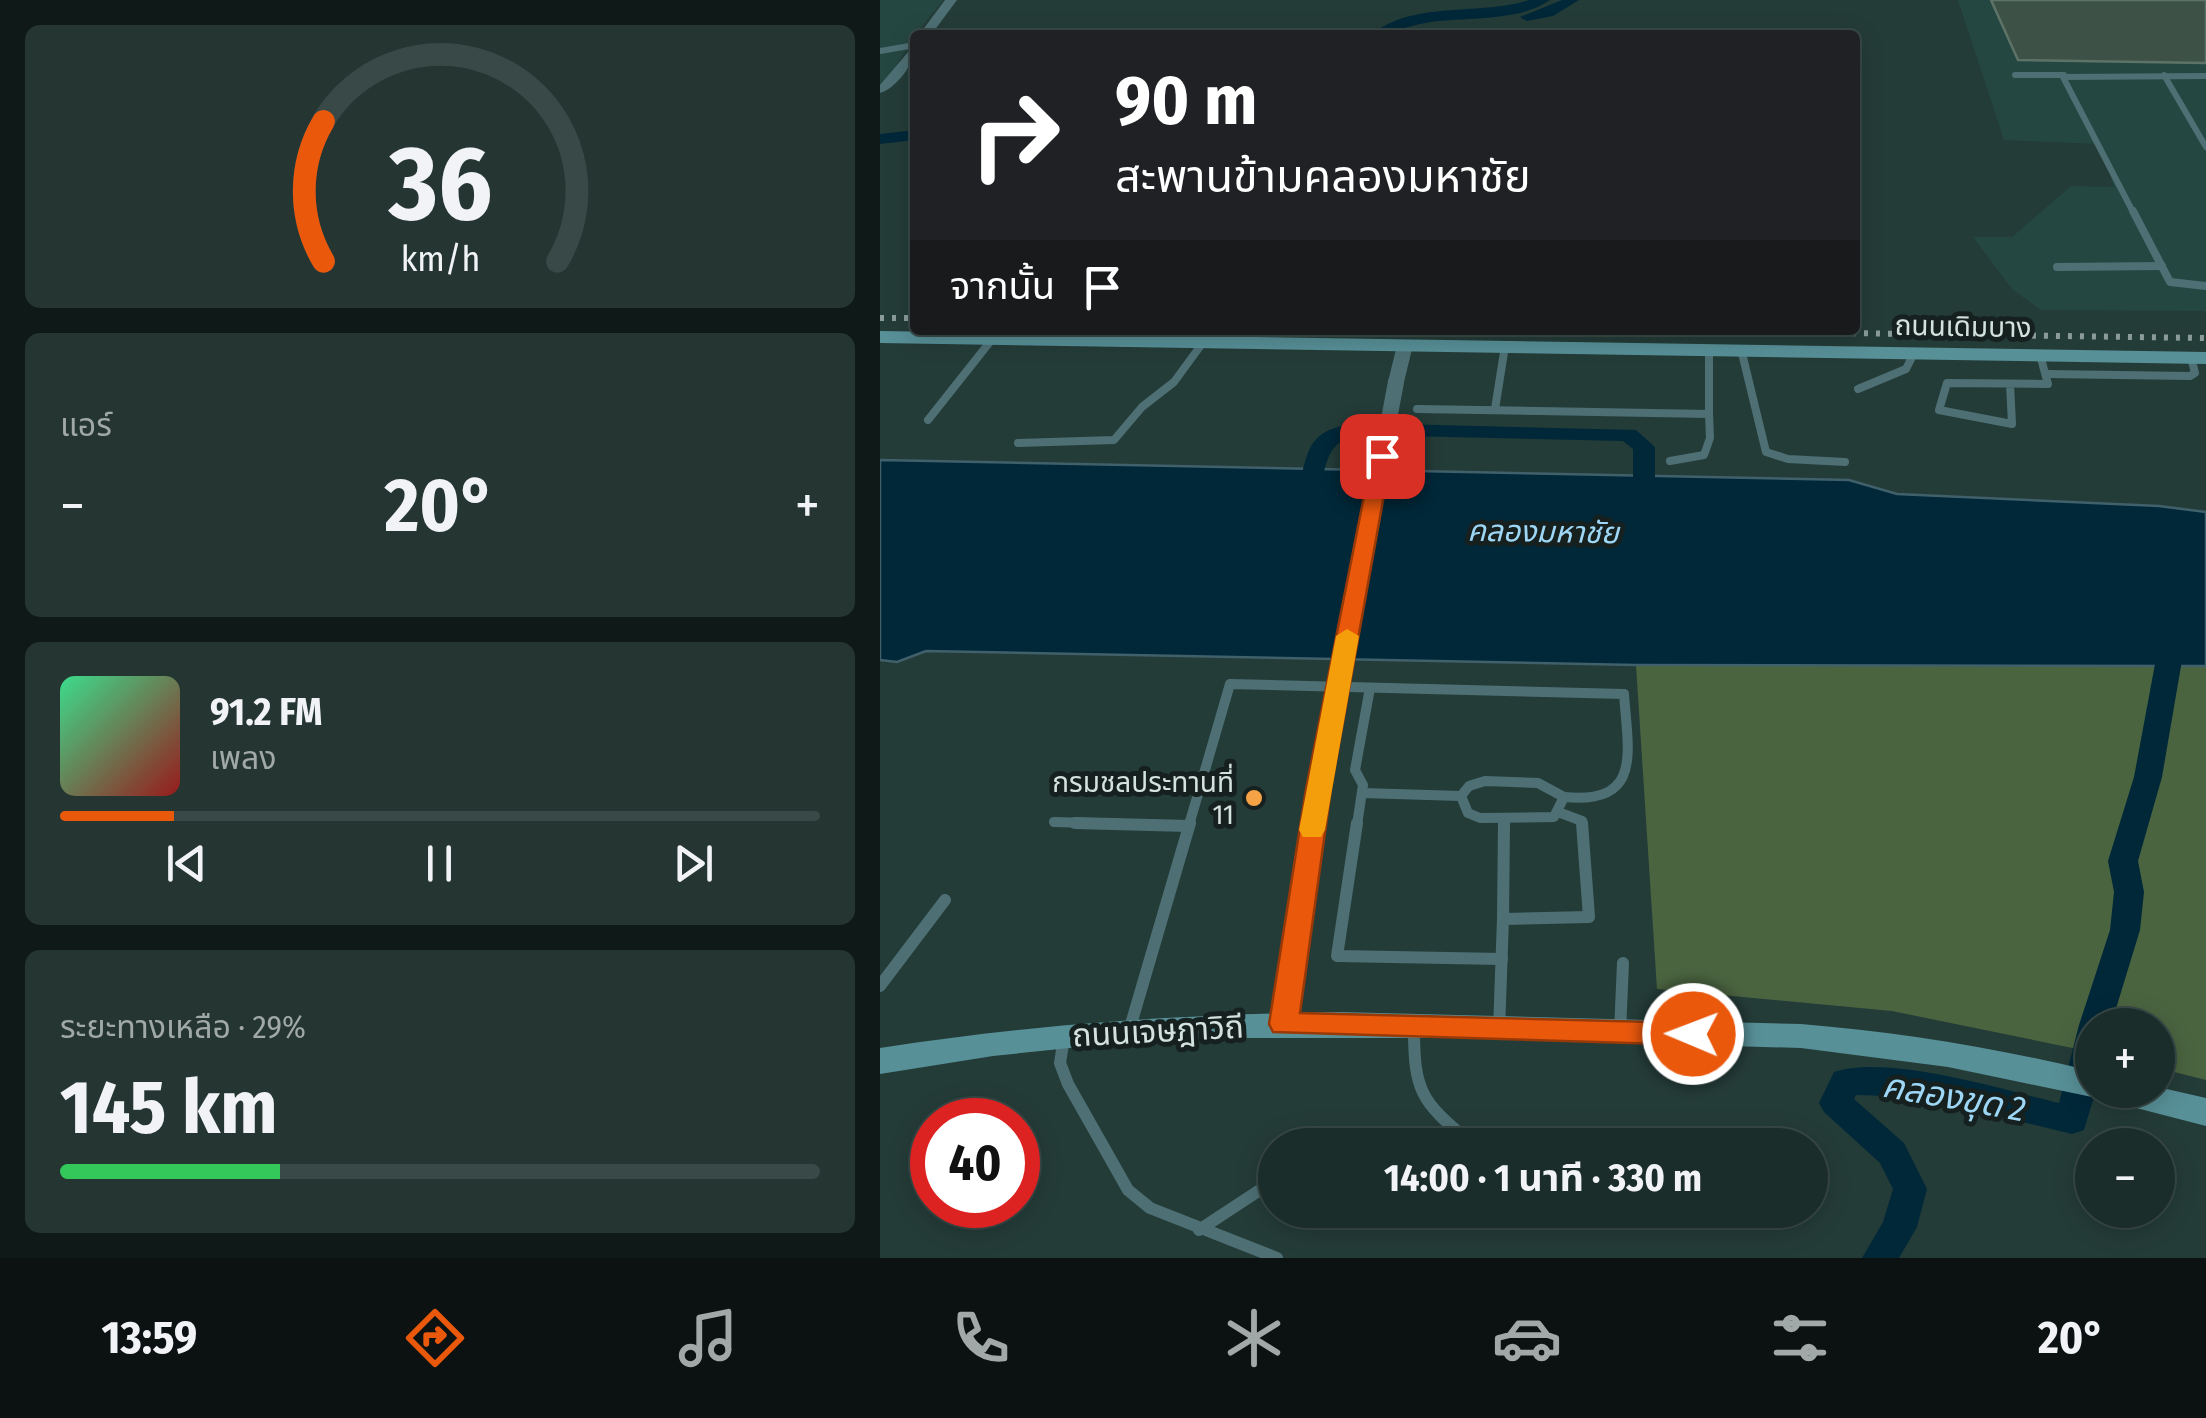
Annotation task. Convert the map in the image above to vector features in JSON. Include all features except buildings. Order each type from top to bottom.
[{"type":"street","points":[[928,30],[951,0]]},
{"type":"street","points":[[880,90],[910,53]]},
{"type":"street","name":"ถนนเดิมบาง","points":[[880,336],[1914,352],[2043,364],[2198,358]]},
{"type":"street","points":[[1284,1024],[1318,789],[1404,345]]},
{"type":"street","name":"ถนนเจษฎาวิถี","points":[[880,1060],[1064,1036],[1284,1024],[1872,1042],[1942,1052],[2075,1080]]},
{"type":"street","points":[[2175,1104],[2206,1112]]},
{"type":"lane","points":[[880,51],[910,47]]},
{"type":"lane","points":[[2016,74],[2206,76]]},
{"type":"lane","points":[[2064,75],[2173,284],[2206,286]]},
{"type":"lane","points":[[2164,75],[2206,147]]},
{"type":"lane","points":[[2057,267],[2162,266]]},
{"type":"lane","points":[[928,420],[993,338]]},
{"type":"lane","points":[[1018,443],[1114,440],[1142,408],[1174,382],[1204,341]]},
{"type":"lane","points":[[1495,409],[1505,346]]},
{"type":"lane","points":[[1670,461],[1704,455],[1710,438],[1710,349]]},
{"type":"lane","points":[[1741,350],[1766,452],[1788,459],[1845,462]]},
{"type":"lane","points":[[1858,389],[1906,369],[1914,352]]},
{"type":"lane","points":[[2010,384],[2012,424],[1938,410],[1947,384],[2010,384],[2044,386],[2048,384],[2043,364]]},
{"type":"lane","points":[[1417,409],[1709,414]]},
{"type":"lane","points":[[1129,1032],[1230,684],[1624,694],[1625,772],[1617,790],[1600,800],[1564,797],[1557,788],[1542,783],[1485,781],[1469,786],[1461,796]]},
{"type":"lane","points":[[1370,688],[1355,770],[1363,785],[1338,956],[1502,959]]},
{"type":"lane","points":[[1362,792],[1461,796]]},
{"type":"lane","points":[[1461,796],[1468,813],[1480,818],[1554,818],[1564,797]]},
{"type":"lane","points":[[1503,919],[1589,918],[1582,821],[1558,812]]},
{"type":"lane","points":[[1498,1030],[1504,818]]},
{"type":"lane","points":[[1054,822],[1189,826]]},
{"type":"lane","points":[[880,986],[944,900]]},
{"type":"lane","points":[[1620,1032],[1623,963]]},
{"type":"lane","points":[[1414,1028],[1416,1092],[1426,1106],[1453,1128]]},
{"type":"lane","points":[[1064,1036],[1060,1063],[1068,1084],[1128,1190],[1150,1208],[1277,1258]]},
{"type":"lane","points":[[1199,1230],[1258,1191]]},
{"type":"shaded area","points":[[880,0],[943,0],[919,30],[910,30],[910,43],[880,92]]},
{"type":"shaded area","points":[[1958,0],[2206,0],[2206,311],[2041,310],[2012,289],[1973,237],[2012,237],[2071,186],[2114,187],[2100,144],[2004,140]]},
{"type":"green space","points":[[1636,665],[2206,666],[2206,1080],[2175,1072],[2175,1008],[2075,1008],[2075,1049],[1892,1011],[1657,989]]},
{"type":"water","name":"คลองมหาชัย","points":[[880,460],[1849,480],[1897,494],[2159,506],[2206,512],[2206,666],[1636,665],[926,651],[897,662],[880,660]]},
{"type":"waterway","points":[[1388,30],[1416,20],[1502,10],[1543,0]]},
{"type":"waterway","points":[[1527,17],[1548,13],[1572,0]]},
{"type":"waterway","points":[[880,139],[910,136]]},
{"type":"waterway","points":[[1306,500],[1323,442],[1335,432],[1361,429],[1628,435],[1644,447],[1644,508]]},
{"type":"waterway","name":"คลองขุด 2","points":[[2100,1008],[2125,930],[2129,892],[2123,861],[2148,777],[2173,637]]},
{"type":"waterway","name":"คลองขุด 2","points":[[1880,1258],[1899,1227],[1910,1189],[1892,1153],[1836,1103],[1846,1081],[1919,1084],[2072,1120],[2075,1108]]},
{"type":"railway","points":[[880,318],[910,318]]},
{"type":"railway","points":[[1860,333],[2206,338]]},
{"type":"slow traffic","points":[[1312,830],[1347,636]]},
{"type":"place","name":"กรมชลประทานที่ 11","points":[[1254,798]]},
{"type":"route","points":[[1382,456],[1318,789],[1284,1024],[1693,1034]]}]
